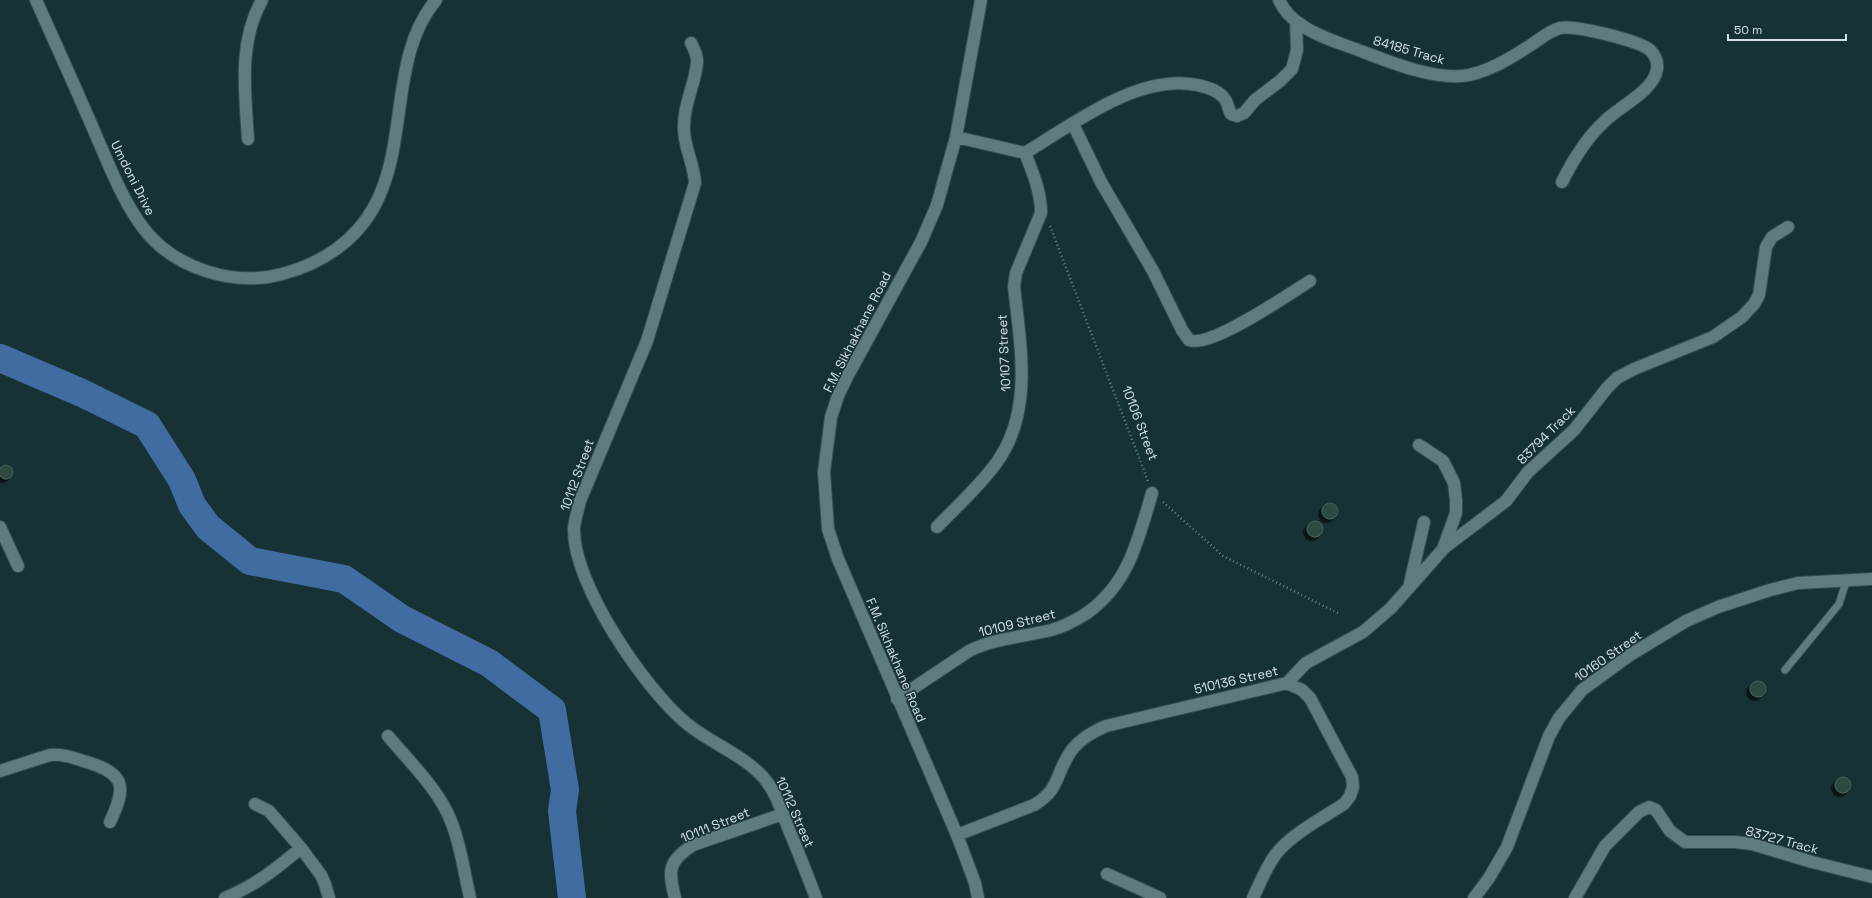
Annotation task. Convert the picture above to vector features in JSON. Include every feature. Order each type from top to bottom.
[{"type":"street","name":"Umdoni Drive","points":[[36,0],[112,172],[144,229],[164,248],[187,263],[207,271],[252,279],[272,277],[298,270],[324,258],[340,247],[350,237],[375,205],[393,157],[407,66],[413,42],[421,22],[436,0]]},
{"type":"street","points":[[248,138],[245,54],[251,24],[262,0]]},
{"type":"street","name":"F.M. Sikhakhane Road","points":[[978,898],[975,883],[957,835],[897,699],[838,559],[828,529],[824,472],[832,418],[838,396],[872,329],[921,242],[943,187],[956,137],[981,0]]},
{"type":"street","name":"84185 Track","points":[[1279,0],[1296,21],[1318,35],[1412,68],[1436,74],[1454,76],[1469,75],[1498,65],[1550,32],[1560,28],[1610,35],[1636,43],[1649,50],[1657,62],[1657,69],[1651,83],[1596,130],[1577,154],[1562,182]]},
{"type":"street","points":[[956,137],[1026,153],[1115,100],[1159,85],[1176,82],[1213,90],[1224,97],[1231,114],[1238,116],[1244,113],[1254,100],[1280,81],[1292,69],[1297,50],[1296,21]]},
{"type":"street","name":"10112 Street","points":[[691,42],[698,62],[689,95],[684,130],[695,183],[647,341],[580,502],[576,516],[575,536],[581,565],[599,609],[648,683],[685,722],[701,735],[754,768],[764,777],[771,788],[783,814],[816,898]]},
{"type":"street","points":[[1073,124],[1102,182],[1152,271],[1182,330],[1189,340],[1199,342],[1227,331],[1310,281]]},
{"type":"street","name":"10107 Street","points":[[937,527],[987,475],[997,462],[1013,432],[1018,415],[1022,383],[1014,286],[1016,273],[1041,214],[1041,203],[1026,153]]},
{"type":"street","name":"83794 Track","points":[[1287,683],[1306,663],[1363,632],[1391,608],[1444,548],[1471,525],[1506,501],[1528,472],[1574,430],[1607,388],[1617,378],[1634,369],[1713,337],[1742,317],[1754,304],[1759,295],[1766,247],[1772,237],[1788,227]]},
{"type":"street","points":[[1419,445],[1443,461],[1454,483],[1456,513],[1444,548]]},
{"type":"street","name":"10109 Street","points":[[897,699],[978,646],[994,641],[1052,630],[1078,618],[1094,608],[1116,585],[1131,560],[1152,493]]},
{"type":"street","points":[[1409,588],[1424,522]]},
{"type":"street","points":[[0,527],[18,566]]},
{"type":"street","name":"10160 Street","points":[[1474,898],[1489,878],[1507,847],[1549,736],[1559,718],[1582,690],[1630,655],[1686,621],[1718,607],[1770,590],[1798,583],[1872,578]]},
{"type":"street","name":"510136 Street","points":[[957,835],[1042,801],[1054,787],[1068,755],[1075,746],[1093,731],[1106,726],[1287,683],[1302,690],[1310,698],[1352,777],[1353,787],[1350,796],[1344,804],[1292,839],[1277,852],[1270,862],[1253,898]]},
{"type":"street","points":[[388,736],[438,796],[447,812],[452,826],[470,898]]},
{"type":"street","points":[[0,771],[50,755],[58,754],[67,755],[104,767],[111,771],[120,785],[118,804],[110,822]]},
{"type":"street","points":[[255,804],[269,811],[301,848],[321,875],[325,884],[328,898]]},
{"type":"street","name":"83727 Track","points":[[1575,898],[1605,846],[1639,812],[1649,807],[1656,810],[1670,831],[1685,842],[1735,842],[1752,844],[1818,864],[1872,877]]},
{"type":"street","name":"10111 Street","points":[[675,898],[670,875],[671,866],[680,853],[693,845],[783,814]]},
{"type":"street","points":[[225,898],[260,881],[301,848]]},
{"type":"street","points":[[1107,874],[1160,898]]},
{"type":"lane","points":[[1785,670],[1839,604],[1847,579]]},
{"type":"path","name":"10106 Street","points":[[1050,225],[1152,493],[1223,556],[1338,613]]},
{"type":"building","points":[[3,465],[9,465],[13,469],[13,475],[9,479],[3,479],[-1,475],[-1,469]]},
{"type":"building","points":[[1330,503],[1336,505],[1338,511],[1336,517],[1330,519],[1324,517],[1322,511],[1324,505]]},
{"type":"building","points":[[1315,521],[1321,523],[1323,529],[1321,535],[1315,537],[1309,535],[1307,529],[1309,523]]},
{"type":"building","points":[[1758,681],[1764,683],[1766,689],[1764,695],[1758,697],[1752,695],[1750,689],[1752,683]]},
{"type":"building","points":[[1843,777],[1849,779],[1851,785],[1849,791],[1843,793],[1837,791],[1835,785],[1837,779]]},
{"type":"waterway","points":[[0,358],[82,393],[147,425],[182,480],[192,505],[208,527],[250,561],[344,579],[402,619],[489,663],[552,710],[565,790],[562,811],[572,898]]}]
